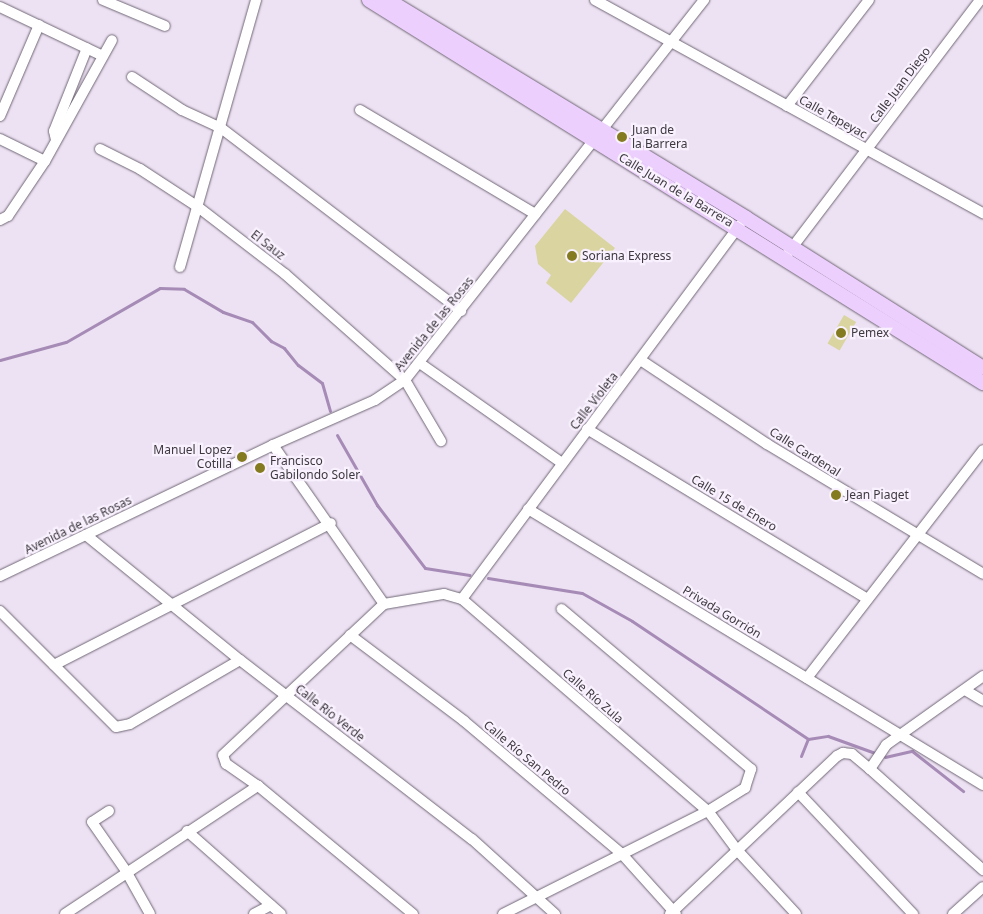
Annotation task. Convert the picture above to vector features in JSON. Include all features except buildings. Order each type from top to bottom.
[{"type":"main road","name":"Calle Juan de la Barrera","points":[[369,0],[742,223],[861,298],[983,382]]},
{"type":"main road","name":"Calle Juan de la Barrera","points":[[388,0],[597,135]]},
{"type":"main road","name":"Calle Juan de la Barrera","points":[[861,298],[983,368]]},
{"type":"street","points":[[103,0],[165,26]]},
{"type":"street","points":[[180,267],[256,0]]},
{"type":"street","name":"Calle Tepeyac","points":[[595,0],[866,149],[982,210]]},
{"type":"street","name":"Avenida de las Rosas","points":[[0,576],[273,445],[375,400],[406,380],[421,364],[535,214],[704,0]]},
{"type":"street","points":[[787,106],[869,0]]},
{"type":"street","name":"Calle Juan Diego","points":[[788,252],[980,0]]},
{"type":"street","points":[[0,7],[103,56]]},
{"type":"street","points":[[0,116],[39,25]]},
{"type":"street","points":[[1,220],[8,216],[45,161],[112,40]]},
{"type":"street","points":[[56,140],[54,131],[87,48]]},
{"type":"street","points":[[132,77],[182,110],[221,128],[461,311]]},
{"type":"street","points":[[360,110],[535,214]]},
{"type":"street","points":[[0,139],[45,161]]},
{"type":"street","name":"El Sauz","points":[[100,149],[140,169],[198,207],[285,274],[406,380],[441,441]]},
{"type":"street","name":"Calle Violeta","points":[[462,600],[587,429],[642,361],[742,223]]},
{"type":"street","name":"Calle Cardenal","points":[[642,361],[916,536],[983,574]]},
{"type":"street","points":[[421,364],[562,464]]},
{"type":"street","name":"Calle 15 de Enero","points":[[587,429],[868,599]]},
{"type":"street","points":[[273,445],[330,523],[384,604]]},
{"type":"street","points":[[807,678],[983,450]]},
{"type":"street","name":"Privada Gorrión","points":[[528,508],[983,785]]},
{"type":"street","points":[[54,665],[330,523]]},
{"type":"street","name":"Calle Río Verde","points":[[86,535],[240,660],[472,839],[538,896],[555,914]]},
{"type":"street","points":[[414,914],[258,786],[223,761],[226,751],[288,696],[384,604],[425,595],[444,594],[462,600]]},
{"type":"street","name":"Calle Río Zula","points":[[462,600],[708,811],[737,850],[796,914]]},
{"type":"street","points":[[503,914],[621,853],[708,811],[745,788],[751,769],[562,609]]},
{"type":"street","points":[[0,611],[108,722],[123,727],[240,660]]},
{"type":"street","name":"Calle Río San Pedro","points":[[350,635],[464,721],[621,853],[673,913]]},
{"type":"street","points":[[870,769],[880,752],[983,676]]},
{"type":"street","points":[[964,690],[983,701]]},
{"type":"street","points":[[673,913],[836,756],[847,752],[870,769],[983,870]]},
{"type":"street","points":[[65,914],[126,871],[258,786]]},
{"type":"street","points":[[798,792],[913,914]]},
{"type":"street","points":[[109,811],[92,822],[126,871],[150,914]]},
{"type":"street","points":[[187,831],[281,914]]},
{"type":"street","points":[[953,914],[983,887]]},
{"type":"street","points":[[254,914],[271,905]]},
{"type":"waterway","points":[[0,360],[66,342],[160,288],[184,289],[223,312],[252,322],[271,341],[284,348],[298,365],[322,383],[330,411]]},
{"type":"waterway","points":[[337,435],[377,505],[425,568],[469,575]]},
{"type":"waterway","points":[[488,578],[582,593],[632,621],[808,739],[828,736],[875,753]]},
{"type":"waterway","points":[[801,756],[808,739]]},
{"type":"waterway","points":[[885,757],[912,751],[963,791]]},
{"type":"place","name":"Juan de la Barrera","points":[[622,137]]},
{"type":"place","name":"Soriana Express","points":[[572,256]]},
{"type":"place","name":"Pemex","points":[[841,333]]},
{"type":"place","name":"Manuel Lopez Cotilla","points":[[242,457]]},
{"type":"place","name":"Francisco Gabilondo Soler","points":[[260,468]]},
{"type":"place","name":"Jean Piaget","points":[[836,495]]}]
